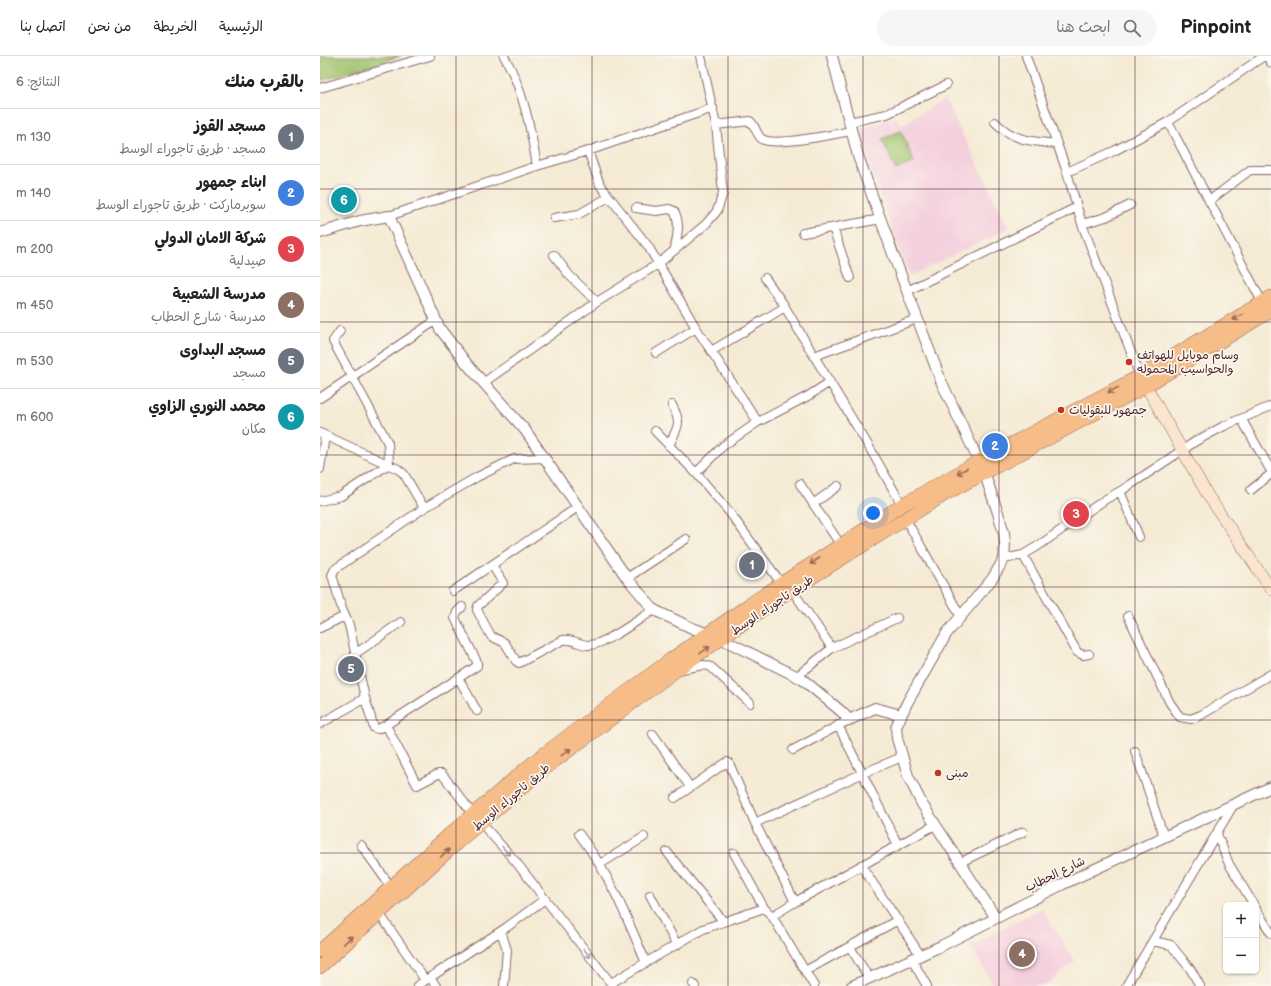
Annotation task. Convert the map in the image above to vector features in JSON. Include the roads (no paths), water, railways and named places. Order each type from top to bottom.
[{"type":"main road","name":"طريق تاجوراء الوسط","points":[[320,967],[477,818],[678,669],[722,639],[786,586],[903,511],[981,467],[1143,381],[1269,308]]},
{"type":"main road","points":[[1143,381],[1210,500],[1270,587]]},
{"type":"main road","points":[[320,951],[391,886],[477,818],[536,760],[709,634],[786,586],[840,544],[903,511]]},
{"type":"street","points":[[320,88],[430,56]]},
{"type":"street","points":[[504,56],[521,97],[531,129],[537,166]]},
{"type":"street","points":[[483,383],[596,302],[658,264],[675,248],[706,224],[721,203],[723,193],[716,124],[701,56]]},
{"type":"street","points":[[832,56],[850,127],[917,319],[950,402],[981,467],[1002,523],[1005,543],[1004,559],[992,579],[960,615],[947,633],[901,715],[896,727],[897,738],[908,776],[935,825],[961,862],[996,918]]},
{"type":"street","points":[[1026,56],[1057,144],[1082,224],[1143,381]]},
{"type":"street","points":[[1066,172],[1114,150],[1168,122],[1264,56]]},
{"type":"street","points":[[1267,56],[1271,63]]},
{"type":"street","points":[[716,124],[750,121],[760,137],[770,142],[783,142],[850,127],[887,114],[946,84]]},
{"type":"street","points":[[320,233],[360,221],[390,216],[713,108]]},
{"type":"street","points":[[995,122],[1012,136],[1038,142],[1057,144]]},
{"type":"street","points":[[1168,122],[1209,201],[1269,308]]},
{"type":"street","points":[[588,151],[600,185],[648,246],[696,328],[713,350],[737,392],[758,422]]},
{"type":"street","points":[[1209,201],[1250,170],[1271,170]]},
{"type":"street","points":[[554,218],[579,214],[608,197]]},
{"type":"street","points":[[1082,224],[1106,217],[1130,205]]},
{"type":"street","points":[[907,291],[1077,207]]},
{"type":"street","points":[[636,208],[656,210],[669,209],[674,211],[679,220],[675,248]]},
{"type":"street","points":[[390,216],[424,290],[435,321],[467,364],[525,430],[627,578],[654,610],[722,639],[796,676],[813,687],[849,720]]},
{"type":"street","points":[[803,233],[881,219]]},
{"type":"street","points":[[833,228],[850,278]]},
{"type":"street","points":[[554,255],[569,275],[596,302]]},
{"type":"street","points":[[765,278],[785,307],[820,369],[830,382],[960,615]]},
{"type":"street","points":[[713,350],[785,307]]},
{"type":"street","points":[[814,356],[917,319]]},
{"type":"street","points":[[320,398],[435,321]]},
{"type":"street","points":[[656,353],[696,328]]},
{"type":"street","points":[[340,331],[333,341],[388,442],[389,464]]},
{"type":"street","points":[[696,473],[723,446],[758,422],[808,396],[830,382]]},
{"type":"street","points":[[669,446],[678,428],[678,416],[672,405]]},
{"type":"street","points":[[1004,559],[1023,555],[1181,450],[1209,434],[1271,406]]},
{"type":"street","points":[[1242,420],[1271,471],[1251,490]]},
{"type":"street","points":[[655,431],[696,473],[730,513],[832,648]]},
{"type":"street","points":[[320,469],[322,434],[389,464],[404,474],[424,508]]},
{"type":"street","points":[[462,607],[455,618],[478,664],[458,679],[386,725],[378,729],[374,728],[365,698],[349,625],[336,591],[332,571],[424,508],[477,477],[514,459],[545,458]]},
{"type":"street","points":[[320,501],[341,496],[389,464]]},
{"type":"street","points":[[800,484],[840,544]]},
{"type":"street","points":[[813,504],[838,486]]},
{"type":"street","points":[[1120,491],[1139,537]]},
{"type":"street","points":[[453,591],[578,507]]},
{"type":"street","points":[[627,578],[686,538]]},
{"type":"street","points":[[1023,555],[1077,652],[1083,655],[1089,654]]},
{"type":"street","points":[[492,565],[503,583],[478,606],[477,610],[491,636],[503,641],[516,661],[519,662],[563,640],[590,645],[601,642],[654,610]]},
{"type":"street","points":[[320,628],[345,616]]},
{"type":"street","points":[[1128,616],[1170,703],[1180,717],[1191,719],[1201,715],[1271,674]]},
{"type":"street","points":[[796,676],[832,648],[898,618]]},
{"type":"street","points":[[356,654],[401,622]]},
{"type":"street","points":[[678,669],[704,665],[711,667],[750,703]]},
{"type":"street","points":[[458,679],[477,711]]},
{"type":"street","points":[[320,724],[365,698]]},
{"type":"street","points":[[793,750],[838,725],[875,708],[901,715]]},
{"type":"street","points":[[386,725],[417,784],[440,773],[545,899],[612,984],[703,929],[764,908]]},
{"type":"street","points":[[838,725],[861,774],[898,845]]},
{"type":"street","points":[[653,734],[690,787]]},
{"type":"street","points":[[1135,751],[1164,837]]},
{"type":"street","points":[[755,823],[861,774],[902,757]]},
{"type":"street","points":[[675,798],[728,762],[755,823],[795,902]]},
{"type":"street","name":"شارع الحطاب","points":[[852,986],[916,958],[1063,884],[1271,787]]},
{"type":"street","points":[[1126,986],[1234,804]]},
{"type":"street","points":[[772,916],[935,825]]},
{"type":"street","points":[[961,862],[1023,832]]},
{"type":"street","points":[[578,834],[600,864],[621,904],[646,963]]},
{"type":"street","points":[[1217,834],[1230,864],[1252,902]]},
{"type":"street","points":[[600,864],[644,837]]},
{"type":"street","points":[[361,845],[391,886]]},
{"type":"street","points":[[667,852],[723,921]]},
{"type":"street","points":[[734,852],[764,908],[772,916],[814,986]]},
{"type":"street","points":[[861,865],[898,920],[927,986]]},
{"type":"street","points":[[650,895],[677,945]]},
{"type":"street","points":[[417,986],[427,978],[501,931],[545,899]]},
{"type":"street","points":[[379,912],[427,978],[436,986]]},
{"type":"street","points":[[1259,914],[1271,933]]},
{"type":"street","points":[[805,971],[898,920]]},
{"type":"street","points":[[501,931],[506,950],[504,986]]},
{"type":"street","points":[[1153,941],[1171,945],[1191,970],[1200,986]]},
{"type":"street","points":[[850,947],[869,978]]},
{"type":"place","name":"محمد النوري الزاوي","points":[[344,200]]},
{"type":"place","name":"وسام موبايل للهواتف والحواسيب المحموله","points":[[1129,362]]},
{"type":"place","name":"جمهور للبقوليات","points":[[1061,410]]},
{"type":"place","name":"ابناء جمهور","points":[[995,446]]},
{"type":"place","name":"شركة الامان الدولي","points":[[1076,514]]},
{"type":"place","name":"مسجد القوز","points":[[752,565]]},
{"type":"place","name":"مسجد البداوى","points":[[351,669]]},
{"type":"place","name":"مبنى","points":[[938,773]]},
{"type":"place","name":"مدرسة الشعبية","points":[[1022,954]]}]
